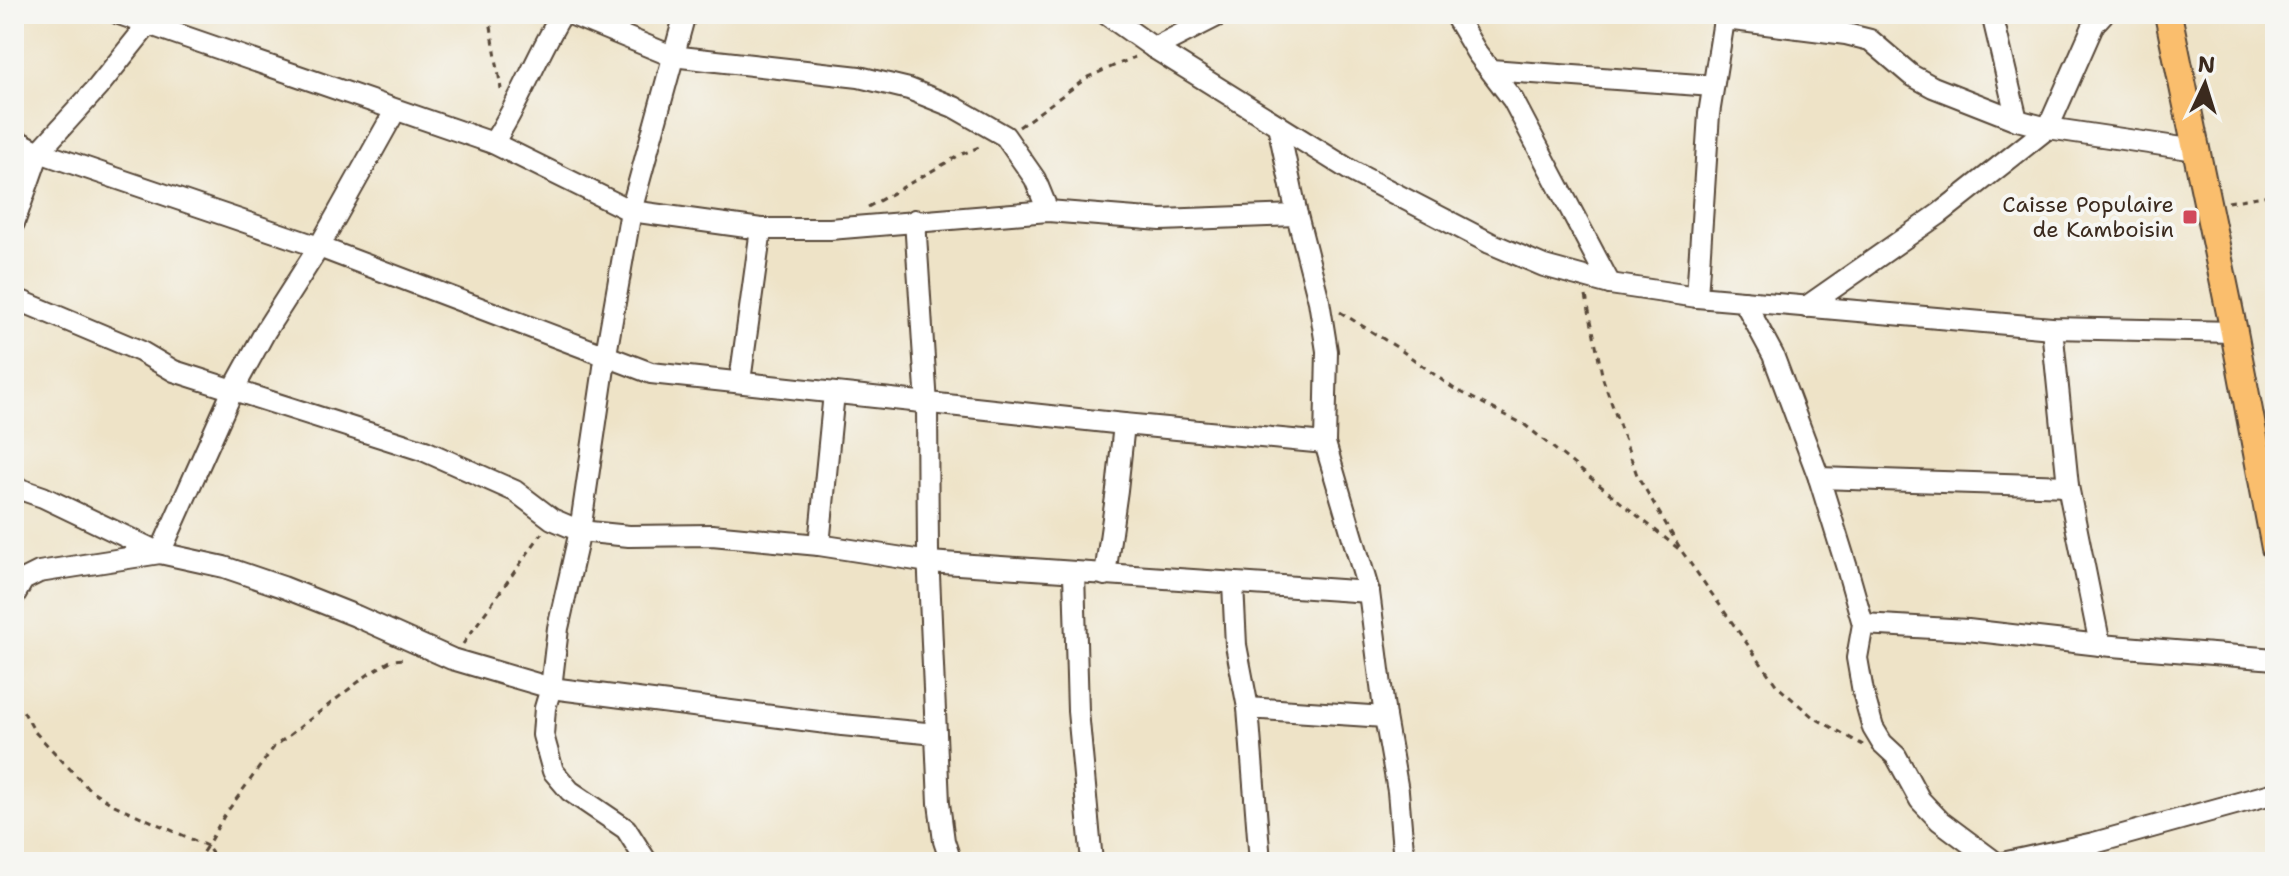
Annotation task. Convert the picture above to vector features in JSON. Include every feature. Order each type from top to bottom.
[{"type":"main road","points":[[2168,14],[2275,548]]},
{"type":"street","points":[[119,14],[153,20],[395,111],[493,143],[631,211],[761,229],[830,229],[1048,211],[1161,220],[1297,215]]},
{"type":"street","points":[[493,143],[562,14]]},
{"type":"street","points":[[570,14],[672,56],[859,77],[909,89],[954,107],[1005,136],[1035,179],[1048,211]]},
{"type":"street","points":[[647,862],[626,829],[570,791],[553,771],[543,735],[562,606],[580,531],[631,211],[685,14]]},
{"type":"street","points":[[1106,14],[1154,48],[1353,172],[1490,243],[1544,266],[1583,277],[1697,297],[2052,328],[2234,332]]},
{"type":"street","points":[[1154,48],[1221,14]]},
{"type":"street","points":[[1454,14],[1477,53],[1513,100],[1610,284]]},
{"type":"street","points":[[1992,14],[2017,120]]},
{"type":"street","points":[[1806,307],[1939,214],[2048,128],[2094,24],[2103,14]]},
{"type":"street","points":[[1697,297],[1706,145],[1725,16],[1870,40],[1911,75],[1933,87],[2017,120],[2048,128],[2196,150]]},
{"type":"street","points":[[14,223],[39,152],[153,20]]},
{"type":"street","points":[[1491,70],[1713,86]]},
{"type":"street","points":[[160,553],[233,390],[266,330],[319,247],[395,111]]},
{"type":"street","points":[[1278,125],[1319,301],[1327,351],[1325,443],[1369,592],[1398,791],[1404,862]]},
{"type":"street","points":[[14,139],[39,152],[319,247],[651,373],[927,405],[1325,443]]},
{"type":"street","points":[[915,220],[927,405],[929,562],[939,803],[944,841],[951,862]]},
{"type":"street","points":[[740,381],[761,229]]},
{"type":"street","points":[[14,298],[140,351],[174,371],[425,451],[515,491],[552,519],[580,531],[629,536],[712,535],[819,545],[929,562],[1369,592]]},
{"type":"street","points":[[1744,301],[1773,355],[1819,478],[1863,624],[1857,658],[1873,728],[1882,743],[1896,756],[1920,800],[1940,821],[1995,862]]},
{"type":"street","points":[[2052,328],[2068,486],[2100,645]]},
{"type":"street","points":[[819,545],[834,393]]},
{"type":"street","points":[[1105,575],[1124,424]]},
{"type":"street","points":[[1819,478],[2068,486]]},
{"type":"street","points":[[14,487],[43,497],[160,553],[224,567],[283,587],[452,659],[551,688],[827,724],[936,734]]},
{"type":"street","points":[[14,596],[23,580],[39,572],[160,553]]},
{"type":"street","points":[[1074,573],[1078,711],[1092,862]]},
{"type":"street","points":[[1233,584],[1236,645],[1248,708],[1260,862]]},
{"type":"street","points":[[1863,624],[1968,630],[2100,645],[2275,659]]},
{"type":"street","points":[[1248,708],[1385,717]]},
{"type":"street","points":[[2007,862],[2094,843],[2275,793]]},
{"type":"path","points":[[489,14],[502,95]]},
{"type":"path","points":[[2208,206],[2275,194]]},
{"type":"path","points":[[1583,277],[1603,379],[1637,475],[1683,553],[1777,686],[1813,717],[1853,742]]},
{"type":"path","points":[[1319,301],[1398,348],[1453,388],[1525,425],[1683,553]]},
{"type":"path","points":[[452,659],[552,519]]},
{"type":"path","points":[[196,862],[224,816],[274,747],[370,673],[392,660],[414,659]]},
{"type":"path","points":[[14,704],[26,715],[35,732],[89,789],[112,804],[207,846],[218,862]]},
{"type":"place","name":"Caisse Populaire de Kamboisin","points":[[2190,217]]}]
